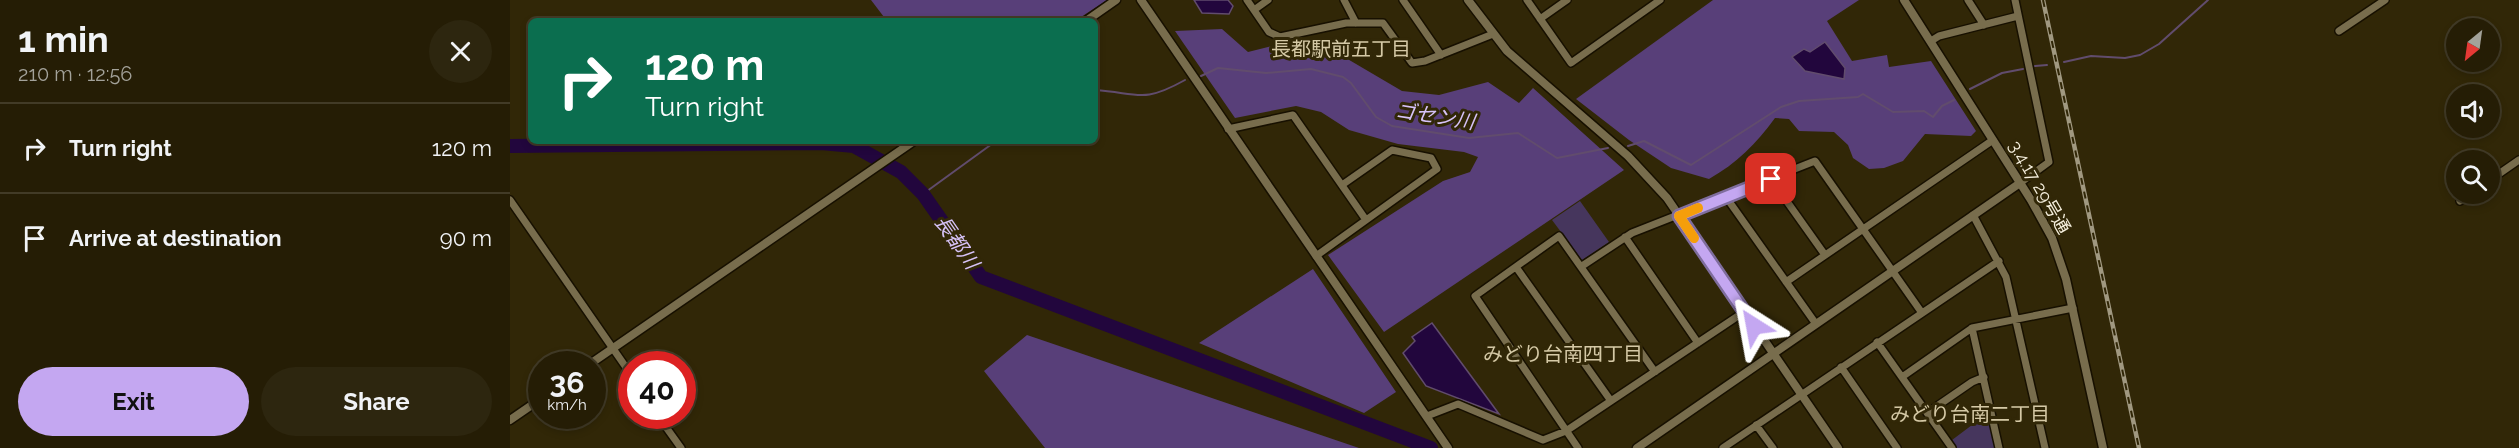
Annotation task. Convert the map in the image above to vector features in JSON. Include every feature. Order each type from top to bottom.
[{"type":"street","points":[[1090,18],[1116,0]]},
{"type":"street","points":[[1141,0],[1446,446]]},
{"type":"street","points":[[1247,0],[1269,32],[1280,37],[1356,23],[1383,23],[1412,63],[1441,55],[1492,34]]},
{"type":"street","points":[[1254,10],[1268,0]]},
{"type":"street","points":[[1344,0],[1356,23]]},
{"type":"street","points":[[1403,0],[1441,55]]},
{"type":"street","points":[[1468,0],[1507,51],[1628,156],[1667,198],[1838,448]]},
{"type":"street","points":[[1527,0],[1571,63],[1660,0]]},
{"type":"street","points":[[1540,19],[1567,0]]},
{"type":"street","name":"3.4.17 29号通","points":[[1904,0],[2020,183],[2052,238],[2067,279],[2103,448]]},
{"type":"street","points":[[1968,0],[1983,24]]},
{"type":"street","points":[[1637,448],[2049,162],[2015,0]]},
{"type":"street","points":[[2339,31],[2385,0]]},
{"type":"street","points":[[1931,40],[2018,16]]},
{"type":"street","points":[[1228,129],[1293,115],[1366,220]]},
{"type":"street","points":[[1786,282],[1993,140]]},
{"type":"street","points":[[606,353],[909,144]]},
{"type":"street","points":[[1316,256],[1437,169],[1431,158],[1392,150],[1342,185]]},
{"type":"street","points":[[2500,173],[2519,160]]},
{"type":"street","points":[[1582,266],[1625,237],[1815,161],[1922,313]]},
{"type":"street","points":[[1771,179],[1825,255]]},
{"type":"street","points":[[1726,197],[1816,324]]},
{"type":"street","points":[[510,200],[618,355]]},
{"type":"street","points":[[1973,215],[2006,277],[2018,319],[2045,448]]},
{"type":"street","points":[[1578,448],[1475,296],[1559,236],[1655,372]]},
{"type":"street","points":[[1625,237],[1698,343]]},
{"type":"street","points":[[1723,448],[1999,261]]},
{"type":"street","points":[[1516,267],[1611,401]]},
{"type":"street","points":[[1902,377],[1972,328],[2073,308]]},
{"type":"street","points":[[1426,416],[1458,404],[1543,440],[1566,431],[1744,312]]},
{"type":"street","points":[[1972,328],[1999,448]]},
{"type":"street","points":[[1877,342],[1952,448]]},
{"type":"street","points":[[1841,367],[1897,448]]},
{"type":"street","points":[[1927,413],[1972,381],[1984,377]]},
{"type":"street","points":[[510,420],[528,408]]},
{"type":"street","points":[[1756,425],[1773,448]]},
{"type":"street","points":[[667,429],[681,448]]},
{"type":"shaded area","points":[[871,0],[1107,0],[1080,18],[885,18]]},
{"type":"shaded area","points":[[1194,0],[1228,0],[1233,6],[1229,14],[1202,13]]},
{"type":"shaded area","points":[[1713,0],[1859,0],[1827,21],[1852,61],[1887,55],[1889,67],[1931,61],[1976,131],[1971,136],[1925,134],[1903,161],[1884,168],[1869,169],[1853,158],[1848,145],[1834,132],[1799,131],[1789,119],[1775,118],[1745,152],[1709,179],[1671,168],[1629,140],[1576,99]]},
{"type":"shaded area","points":[[1222,29],[1248,52],[1284,43],[1322,44],[1402,91],[1439,95],[1488,82],[1519,103],[1533,88],[1624,170],[1384,332],[1328,255],[1443,181],[1470,172],[1478,157],[1464,152],[1398,144],[1349,130],[1321,112],[1296,106],[1235,118],[1175,31]]},
{"type":"shaded area","points":[[1825,42],[1845,68],[1844,79],[1805,71],[1792,57],[1804,49],[1810,52]]},
{"type":"shaded area","points":[[1580,201],[1609,242],[1582,260],[1552,220]]},
{"type":"shaded area","points":[[1313,269],[1396,392],[1364,413],[1199,343]]},
{"type":"shaded area","points":[[1432,323],[1499,414],[1426,386],[1403,353],[1415,341],[1412,337]]},
{"type":"shaded area","points":[[1027,335],[1359,448],[1045,448],[984,371]]},
{"type":"shaded area","points":[[1988,413],[1995,448],[1957,448],[1952,440]]},
{"type":"waterway","name":"ゴセン川","points":[[2064,62],[2091,56],[2125,58],[2140,55],[2159,44],[2208,0]]},
{"type":"waterway","name":"ゴセン川","points":[[2035,66],[2047,65]]},
{"type":"waterway","name":"ゴセン川","points":[[1201,76],[1218,68],[1266,73],[1311,69],[1343,77],[1351,83],[1376,117],[1392,126],[1469,138],[1518,133],[1557,158],[1608,148]]},
{"type":"waterway","name":"ゴセン川","points":[[1970,89],[2002,73],[2023,69]]},
{"type":"waterway","name":"ゴセン川","points":[[1098,90],[1149,95],[1185,80]]},
{"type":"waterway","name":"ゴセン川","points":[[1628,146],[1644,141],[1691,165],[1781,107],[1799,101],[1858,97],[1863,94],[1893,112],[1924,111],[1933,117],[1942,106],[1954,100]]},
{"type":"waterway","name":"長都川","points":[[510,146],[717,144]]},
{"type":"waterway","name":"長都川","points":[[832,144],[854,146],[901,172],[923,194],[981,277],[1431,448]]},
{"type":"waterway","name":"ゴセン川","points":[[923,194],[992,144]]},
{"type":"railway","points":[[2043,0],[2139,448]]},
{"type":"slow traffic","points":[[1694,238],[1679,216],[1698,208]]},
{"type":"district","name":"長都駅前五丁目","points":[[1341,49]]},
{"type":"district","name":"みどり台南四丁目","points":[[1563,354]]},
{"type":"district","name":"みどり台南二丁目","points":[[1970,414]]},
{"type":"route","points":[[1754,326],[1679,216],[1771,179]]}]
